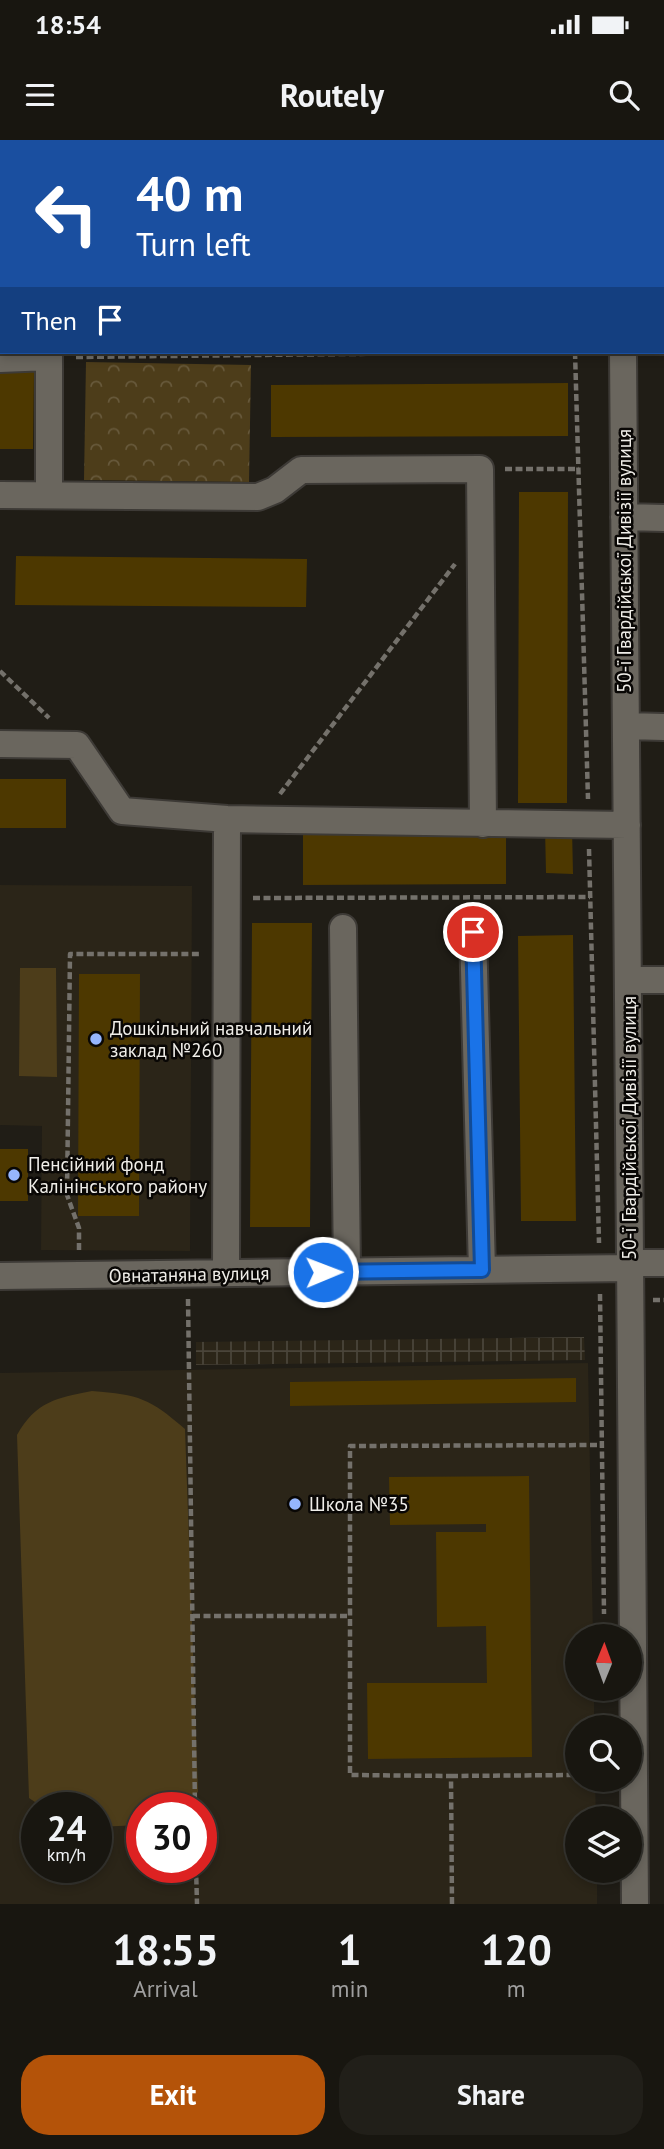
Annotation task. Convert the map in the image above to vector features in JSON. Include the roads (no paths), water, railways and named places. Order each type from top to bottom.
[{"type":"street","points":[[0,359],[49,354],[49,495]]},
{"type":"street","name":"50-ї Гвардійської Дивізії вулиця","points":[[623,354],[635,1904]]},
{"type":"street","points":[[0,495],[258,497],[275,490],[300,470],[480,470],[483,824]]},
{"type":"street","points":[[624,517],[664,518]]},
{"type":"street","points":[[626,726],[664,727]]},
{"type":"street","points":[[0,744],[77,745],[122,811],[260,820],[626,825]]},
{"type":"street","points":[[226,1273],[228,819]]},
{"type":"street","points":[[343,928],[347,1272]]},
{"type":"street","points":[[473,932],[482,1270]]},
{"type":"street","points":[[628,980],[664,980]]},
{"type":"street","name":"Овнатаняна вулиця","points":[[0,1276],[600,1268],[664,1263]]},
{"type":"place","name":"Дошкільний навчальний заклад №260","points":[[96,1039]]},
{"type":"place","name":"Пенсійний фонд Калінінського району","points":[[14,1175]]},
{"type":"place","name":"Школа №35","points":[[295,1504]]}]
